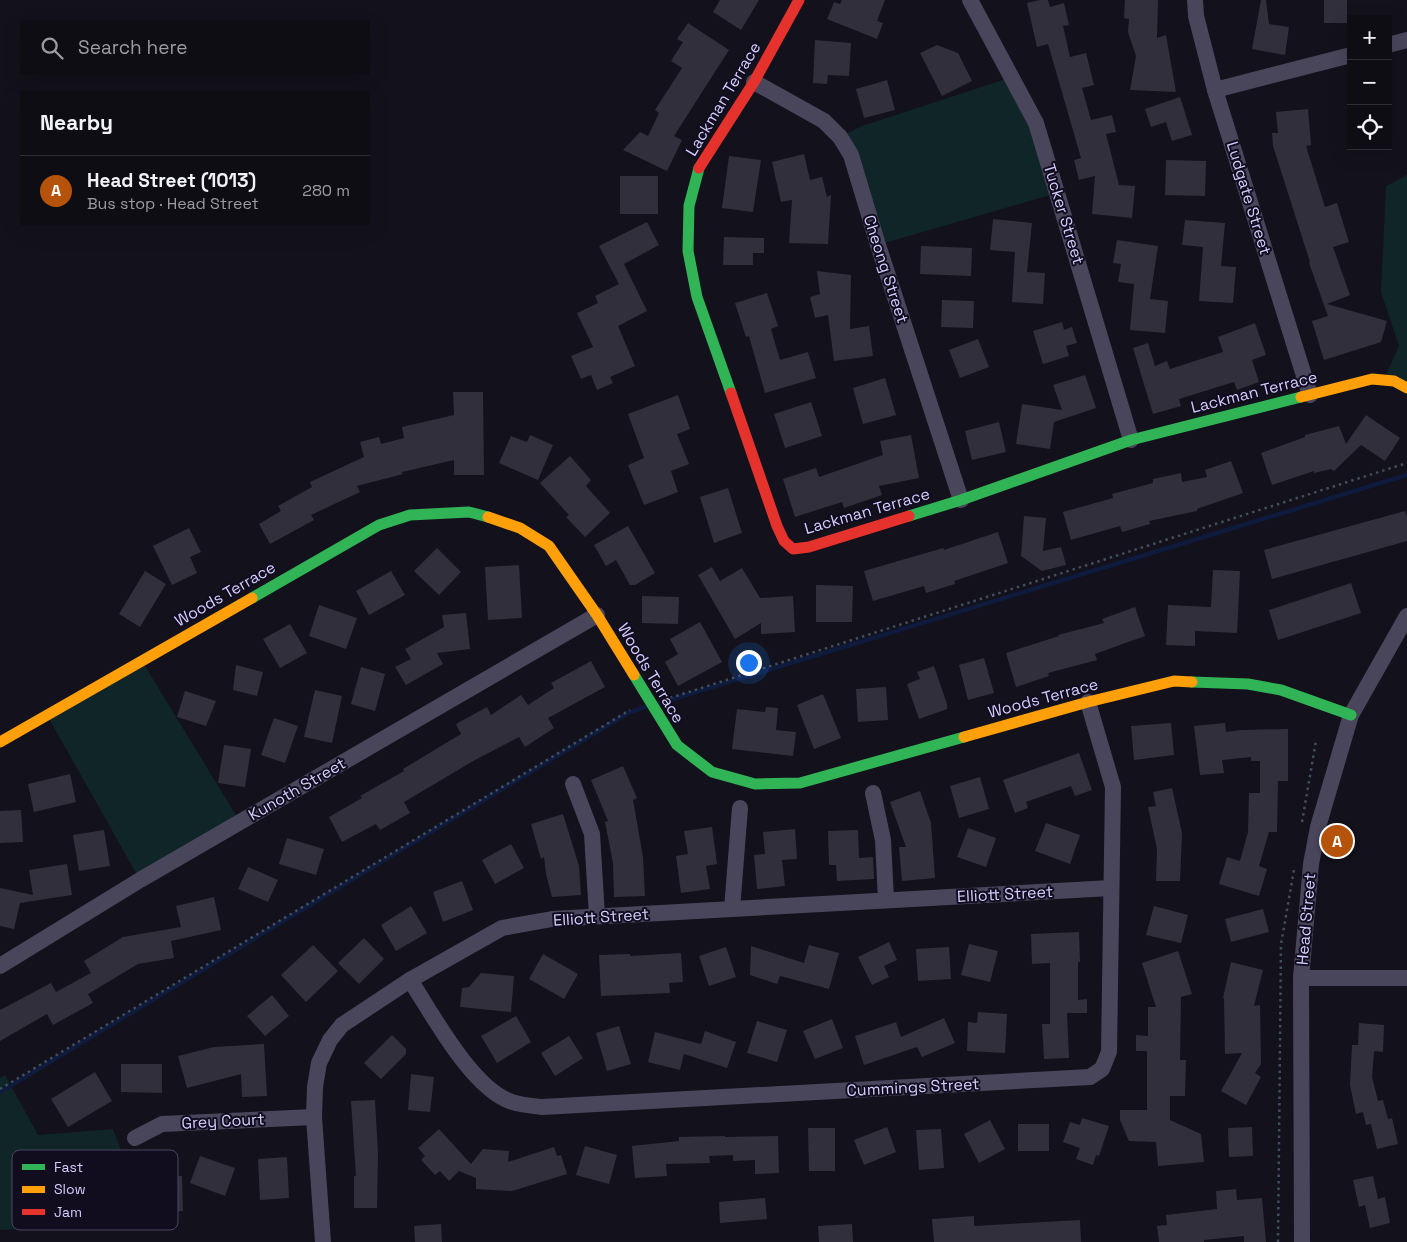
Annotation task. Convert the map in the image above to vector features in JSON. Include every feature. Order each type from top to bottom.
[{"type":"street","name":"Lackman Terrace","points":[[799,0],[754,82],[700,165],[689,206],[688,251],[697,297],[780,534],[784,541],[793,549],[809,547],[961,500],[1131,440],[1372,379],[1394,381],[1407,388]]},
{"type":"street","name":"Tucker Street","points":[[970,0],[1036,123],[1131,440]]},
{"type":"street","name":"Ludgate Street","points":[[1195,0],[1196,16],[1215,90],[1310,395]]},
{"type":"street","points":[[1392,44],[1407,40]]},
{"type":"street","points":[[1215,90],[1347,56]]},
{"type":"street","name":"Cheong Street","points":[[754,82],[824,121],[840,137],[851,156],[881,255],[961,500]]},
{"type":"street","name":"Woods Terrace","points":[[0,742],[379,524],[410,515],[469,512],[520,528],[549,546],[597,615],[676,745],[712,772],[755,784],[800,783],[1088,702],[1174,681],[1248,684],[1281,690],[1351,715]]},
{"type":"street","name":"Kunoth Street","points":[[0,966],[149,875],[597,615]]},
{"type":"street","name":"Head Street","points":[[1302,1242],[1301,978],[1311,864],[1318,827],[1351,715],[1407,616]]},
{"type":"street","name":"Cummings Street","points":[[410,980],[465,1065],[489,1089],[511,1102],[542,1107],[1090,1077],[1102,1069],[1110,1052],[1113,787],[1088,702]]},
{"type":"street","points":[[573,784],[592,834],[597,916]]},
{"type":"street","points":[[873,794],[883,840],[886,900]]},
{"type":"street","points":[[732,909],[740,808]]},
{"type":"street","name":"Elliott Street","points":[[323,1242],[314,1117],[315,1087],[319,1063],[330,1040],[342,1025],[410,980],[502,928],[552,919],[597,916],[1111,888]]},
{"type":"street","points":[[1301,978],[1407,978]]},
{"type":"street","name":"Grey Court","points":[[136,1138],[162,1124],[314,1117]]},
{"type":"path","points":[[667,699],[1407,463]]},
{"type":"path","points":[[0,1090],[630,710]]},
{"type":"green space","points":[[1012,77],[1057,193],[878,245],[840,137],[862,126]]},
{"type":"green space","points":[[1407,175],[1407,388],[1384,379],[1399,346],[1381,292],[1386,186]]},
{"type":"green space","points":[[142,661],[240,822],[140,880],[47,715]]},
{"type":"green space","points":[[5,1075],[38,1135],[113,1129],[121,1150],[12,1150],[12,1229],[0,1230],[0,1078]]},
{"type":"building","points":[[720,0],[759,0],[741,30],[713,12]]},
{"type":"building","points":[[842,0],[885,0],[877,21],[883,23],[877,39],[827,19],[834,2],[840,4]]},
{"type":"building","points":[[1048,0],[1050,7],[1064,3],[1069,25],[1063,26],[1070,57],[1086,53],[1094,85],[1082,88],[1091,120],[1112,115],[1116,132],[1106,134],[1119,185],[1135,186],[1132,218],[1092,214],[1095,176],[1079,180],[1074,160],[1081,158],[1048,44],[1037,47],[1027,3]]},
{"type":"building","points":[[1125,0],[1158,0],[1157,38],[1166,35],[1176,92],[1130,90],[1136,56],[1128,32],[1129,19],[1124,18]]},
{"type":"building","points":[[1261,0],[1266,0],[1269,24],[1289,27],[1285,55],[1252,49]]},
{"type":"building","points":[[1324,0],[1347,0],[1347,23],[1324,23]]},
{"type":"building","points":[[688,23],[729,50],[674,136],[682,140],[667,171],[623,150],[640,132],[648,136],[659,113],[655,110],[682,68],[671,61],[683,42],[677,39]]},
{"type":"building","points":[[815,40],[851,43],[849,76],[828,75],[827,84],[813,83]]},
{"type":"building","points":[[937,45],[958,53],[972,81],[942,96],[920,53]]},
{"type":"building","points":[[887,80],[895,110],[864,118],[856,89]]},
{"type":"building","points":[[1180,97],[1192,135],[1172,141],[1166,122],[1151,127],[1145,109]]},
{"type":"building","points":[[1308,109],[1311,145],[1306,146],[1325,207],[1337,203],[1349,242],[1333,247],[1350,295],[1327,304],[1387,321],[1381,342],[1324,360],[1312,321],[1328,316],[1309,263],[1273,146],[1272,133],[1278,133],[1276,112]]},
{"type":"building","points":[[804,154],[810,180],[822,177],[827,197],[831,195],[828,244],[789,243],[792,200],[781,202],[772,162]]},
{"type":"building","points":[[729,156],[761,160],[753,212],[722,208]]},
{"type":"building","points":[[1166,160],[1206,161],[1205,196],[1165,195]]},
{"type":"building","points":[[620,176],[658,176],[658,214],[620,214]]},
{"type":"building","points":[[993,219],[1032,223],[1027,272],[1045,273],[1043,304],[1012,302],[1015,252],[990,250]]},
{"type":"building","points":[[1185,220],[1225,223],[1221,266],[1236,267],[1233,303],[1199,301],[1203,247],[1182,245]]},
{"type":"building","points":[[647,222],[659,245],[624,264],[647,311],[618,326],[635,366],[610,377],[613,383],[597,390],[591,375],[581,379],[571,356],[593,347],[577,313],[598,303],[595,296],[619,284],[599,246]]},
{"type":"building","points":[[724,237],[764,238],[764,253],[753,253],[753,265],[723,265]]},
{"type":"building","points":[[1117,240],[1158,246],[1150,299],[1168,301],[1165,333],[1130,330],[1134,284],[1118,282],[1121,264],[1113,263]]},
{"type":"building","points":[[921,246],[972,248],[971,276],[920,274]]},
{"type":"building","points":[[817,271],[851,275],[850,329],[869,326],[873,356],[834,361],[828,315],[815,318],[810,297],[820,294]]},
{"type":"building","points":[[767,293],[778,326],[771,329],[780,360],[808,352],[816,378],[765,393],[749,336],[746,337],[735,303]]},
{"type":"building","points":[[942,300],[974,301],[973,328],[941,327]]},
{"type":"building","points":[[1062,322],[1064,330],[1072,327],[1077,343],[1066,346],[1069,356],[1043,364],[1033,331]]},
{"type":"building","points":[[1255,323],[1266,355],[1252,360],[1259,382],[1237,390],[1234,382],[1179,399],[1181,406],[1153,414],[1133,348],[1148,343],[1155,366],[1167,361],[1170,369],[1223,352],[1218,337]]},
{"type":"building","points":[[978,339],[989,367],[960,378],[949,350]]},
{"type":"building","points":[[1085,375],[1096,408],[1054,422],[1050,449],[1016,444],[1022,404],[1062,410],[1053,385]]},
{"type":"building","points":[[885,378],[896,415],[863,424],[853,388]]},
{"type":"building","points":[[453,392],[483,392],[484,475],[454,475],[454,460],[402,472],[403,474],[357,486],[360,492],[311,515],[314,520],[270,544],[259,524],[281,511],[278,506],[312,487],[310,482],[364,457],[360,442],[379,437],[381,444],[404,438],[402,427],[454,415]]},
{"type":"building","points":[[678,395],[690,429],[677,434],[689,464],[671,471],[678,492],[644,505],[628,465],[644,458],[628,414]]},
{"type":"building","points":[[811,402],[822,436],[785,448],[774,414]]},
{"type":"building","points":[[1366,415],[1400,438],[1385,461],[1361,445],[1334,471],[1331,469],[1314,473],[1314,471],[1272,485],[1261,453],[1305,437],[1305,435],[1339,426],[1346,444]]},
{"type":"building","points":[[999,422],[1006,452],[972,460],[965,431]]},
{"type":"building","points":[[530,435],[553,445],[538,480],[499,463],[511,436],[527,442]]},
{"type":"building","points":[[911,435],[919,478],[879,486],[882,495],[844,508],[842,502],[795,517],[783,479],[816,468],[819,477],[883,455],[880,441]]},
{"type":"building","points":[[570,456],[591,480],[586,486],[610,513],[585,537],[566,517],[569,515],[540,483]]},
{"type":"building","points":[[1231,461],[1243,493],[1197,509],[1197,511],[1149,521],[1150,524],[1122,532],[1120,526],[1071,540],[1063,512],[1113,498],[1112,494],[1153,483],[1153,479],[1181,473],[1182,482],[1207,477],[1205,470]]},
{"type":"building","points":[[728,488],[742,533],[714,543],[700,497]]},
{"type":"building","points":[[1405,511],[1407,517],[1407,541],[1272,579],[1264,550]]},
{"type":"building","points":[[1024,516],[1046,518],[1043,551],[1061,547],[1066,565],[1042,571],[1021,556]]},
{"type":"building","points":[[628,526],[655,573],[635,585],[630,585],[616,560],[606,566],[594,545]]},
{"type":"building","points":[[189,528],[201,552],[190,557],[197,573],[172,585],[153,546]]},
{"type":"building","points":[[998,532],[1008,563],[954,581],[955,584],[926,593],[924,586],[873,601],[864,571],[943,548],[944,550]]},
{"type":"building","points":[[437,548],[461,572],[439,595],[414,571]]},
{"type":"building","points":[[519,565],[522,618],[488,620],[485,567]]},
{"type":"building","points":[[712,567],[720,581],[742,568],[760,598],[793,596],[795,632],[761,634],[761,623],[735,639],[698,575]]},
{"type":"building","points":[[1213,570],[1240,571],[1237,633],[1195,631],[1195,646],[1166,645],[1168,605],[1211,607]]},
{"type":"building","points":[[145,571],[166,584],[140,627],[119,614]]},
{"type":"building","points":[[391,571],[405,595],[369,615],[356,591]]},
{"type":"building","points":[[1351,583],[1361,613],[1278,640],[1269,610]]},
{"type":"building","points":[[816,585],[853,586],[852,622],[816,622]]},
{"type":"building","points":[[642,596],[679,597],[678,624],[642,623]]},
{"type":"building","points":[[319,605],[357,618],[346,649],[309,636]]},
{"type":"building","points":[[1135,607],[1145,636],[1095,654],[1097,660],[1048,673],[1049,676],[1016,687],[1006,653],[1058,635],[1104,623],[1102,619]]},
{"type":"building","points":[[466,613],[470,649],[437,653],[443,664],[406,685],[395,667],[411,659],[405,649],[444,627],[442,615]]},
{"type":"building","points":[[700,622],[722,662],[678,686],[665,662],[678,654],[670,639]]},
{"type":"building","points":[[290,624],[307,653],[280,668],[263,639]]},
{"type":"building","points":[[984,658],[994,693],[968,700],[959,665]]},
{"type":"building","points":[[591,661],[605,687],[548,718],[554,728],[525,747],[519,737],[475,760],[404,802],[410,813],[380,830],[376,824],[342,842],[329,817],[461,734],[456,724],[487,707],[491,715],[521,695],[528,705],[554,688],[551,683]]},
{"type":"building","points":[[236,665],[263,672],[257,696],[233,690]]},
{"type":"building","points":[[934,666],[947,709],[919,719],[907,684],[920,679],[917,672]]},
{"type":"building","points":[[361,667],[385,674],[375,711],[351,704]]},
{"type":"building","points":[[886,687],[888,720],[858,722],[856,689]]},
{"type":"building","points":[[315,690],[342,696],[332,743],[304,737]]},
{"type":"building","points":[[185,691],[216,701],[206,726],[177,717]]},
{"type":"building","points":[[823,694],[841,738],[814,749],[797,705]]},
{"type":"building","points":[[766,707],[778,708],[776,730],[796,732],[793,756],[732,749],[737,709],[765,712]]},
{"type":"building","points":[[274,718],[298,726],[285,763],[261,755]]},
{"type":"building","points":[[1171,723],[1174,755],[1134,760],[1131,726]]},
{"type":"building","points":[[1225,723],[1226,732],[1288,729],[1288,781],[1278,781],[1277,832],[1269,832],[1259,866],[1267,869],[1259,896],[1219,884],[1227,857],[1240,861],[1248,832],[1249,793],[1260,793],[1260,761],[1251,761],[1251,757],[1222,760],[1224,773],[1200,775],[1194,726]]},
{"type":"building","points":[[224,745],[251,749],[245,787],[218,783]]},
{"type":"building","points":[[1079,753],[1092,790],[1075,796],[1071,786],[1026,802],[1028,808],[1015,813],[1003,780]]},
{"type":"building","points":[[623,766],[637,798],[633,800],[643,857],[645,896],[614,897],[613,863],[605,822],[608,821],[591,780]]},
{"type":"building","points":[[70,774],[76,802],[34,812],[28,784]]},
{"type":"building","points":[[980,777],[989,809],[959,818],[950,786]]},
{"type":"building","points":[[1172,788],[1182,833],[1180,881],[1156,881],[1157,849],[1148,807],[1156,806],[1153,792]]},
{"type":"building","points":[[920,791],[931,823],[935,878],[902,881],[899,847],[906,847],[890,802]]},
{"type":"building","points":[[21,810],[23,842],[0,843],[0,811]]},
{"type":"building","points":[[563,814],[579,866],[581,895],[552,897],[544,857],[541,859],[531,824]]},
{"type":"building","points":[[1046,823],[1080,835],[1070,864],[1035,851]]},
{"type":"building","points":[[712,827],[717,864],[706,866],[710,889],[681,893],[676,856],[688,854],[684,831]]},
{"type":"building","points":[[968,828],[996,838],[986,867],[957,857]]},
{"type":"building","points":[[795,829],[797,859],[782,860],[785,886],[757,889],[754,855],[765,854],[763,832]]},
{"type":"building","points":[[104,830],[110,866],[79,871],[73,835]]},
{"type":"building","points":[[858,830],[859,858],[873,857],[874,879],[837,881],[836,865],[829,865],[828,831]]},
{"type":"building","points":[[287,838],[324,849],[316,875],[279,864]]},
{"type":"building","points":[[511,844],[524,868],[495,884],[482,860]]},
{"type":"building","points":[[67,864],[72,895],[20,903],[14,929],[0,926],[0,888],[33,895],[29,870]]},
{"type":"building","points":[[248,867],[278,880],[268,902],[238,889]]},
{"type":"building","points":[[462,881],[473,910],[443,922],[433,892]]},
{"type":"building","points":[[214,897],[221,930],[171,941],[174,958],[138,964],[88,994],[93,1003],[53,1025],[47,1014],[0,1041],[0,1010],[51,983],[56,992],[91,973],[84,961],[123,937],[181,927],[176,906]]},
{"type":"building","points":[[411,906],[427,933],[396,951],[381,925]]},
{"type":"building","points":[[1154,906],[1188,915],[1181,943],[1146,935]]},
{"type":"building","points":[[1263,909],[1269,932],[1231,942],[1225,919]]},
{"type":"building","points":[[1079,932],[1078,1000],[1087,999],[1087,1013],[1067,1013],[1069,1058],[1044,1059],[1042,1024],[1050,1024],[1050,963],[1032,964],[1031,934]]},
{"type":"building","points":[[364,938],[384,959],[359,984],[338,963]]},
{"type":"building","points":[[889,942],[897,960],[884,966],[889,977],[872,985],[858,957]]},
{"type":"building","points":[[969,944],[998,951],[990,982],[961,975]]},
{"type":"building","points":[[313,945],[338,971],[306,1002],[281,975]]},
{"type":"building","points":[[809,945],[839,953],[829,989],[780,976],[777,984],[750,975],[751,946],[804,963]]},
{"type":"building","points":[[726,947],[736,977],[709,986],[699,956]]},
{"type":"building","points":[[949,947],[951,979],[918,981],[916,949]]},
{"type":"building","points":[[1178,951],[1192,994],[1181,997],[1180,1060],[1186,1060],[1185,1096],[1170,1096],[1170,1120],[1201,1134],[1204,1162],[1158,1166],[1156,1142],[1129,1141],[1120,1120],[1120,1110],[1147,1110],[1147,1051],[1136,1051],[1136,1035],[1148,1036],[1148,1007],[1156,1007],[1142,963]]},
{"type":"building","points":[[681,953],[683,982],[669,983],[670,993],[601,996],[599,955],[630,954],[630,956]]},
{"type":"building","points":[[543,954],[578,974],[564,999],[529,979]]},
{"type":"building","points":[[1231,962],[1263,970],[1254,1006],[1260,1005],[1261,1064],[1255,1073],[1261,1077],[1246,1105],[1221,1091],[1242,1053],[1225,1054],[1223,998]]},
{"type":"building","points":[[481,973],[514,976],[511,1012],[460,1007],[462,988],[469,987]]},
{"type":"building","points":[[272,995],[289,1016],[265,1036],[247,1016]]},
{"type":"building","points":[[978,1012],[1007,1014],[1005,1053],[967,1051],[968,1022],[977,1023]]},
{"type":"building","points":[[516,1016],[531,1042],[497,1063],[481,1036]]},
{"type":"building","points":[[944,1018],[955,1043],[922,1057],[917,1047],[864,1065],[855,1036],[896,1022],[901,1037]]},
{"type":"building","points":[[832,1019],[843,1048],[815,1059],[803,1031]]},
{"type":"building","points":[[757,1021],[787,1030],[777,1062],[747,1053]]},
{"type":"building","points":[[1359,1023],[1384,1025],[1383,1052],[1374,1051],[1372,1077],[1378,1101],[1383,1100],[1388,1119],[1392,1118],[1398,1144],[1377,1149],[1371,1124],[1366,1125],[1363,1112],[1356,1114],[1350,1085],[1352,1045],[1358,1045]]},
{"type":"building","points":[[619,1026],[631,1064],[607,1071],[596,1033]]},
{"type":"building","points":[[705,1031],[736,1042],[727,1068],[684,1054],[680,1070],[648,1062],[655,1032],[701,1044]]},
{"type":"building","points":[[392,1035],[406,1049],[406,1054],[381,1079],[364,1063]]},
{"type":"building","points":[[569,1036],[583,1058],[555,1076],[541,1053]]},
{"type":"building","points":[[264,1044],[267,1096],[242,1097],[241,1074],[187,1088],[178,1056],[214,1047]]},
{"type":"building","points":[[121,1064],[162,1064],[162,1093],[121,1092]]},
{"type":"building","points":[[95,1072],[112,1101],[68,1127],[51,1099]]},
{"type":"building","points":[[411,1074],[434,1077],[430,1112],[408,1110]]},
{"type":"building","points":[[375,1100],[378,1154],[377,1208],[354,1208],[354,1176],[356,1176],[351,1101]]},
{"type":"building","points":[[1082,1118],[1109,1126],[1099,1156],[1096,1155],[1093,1165],[1076,1159],[1080,1148],[1063,1142],[1070,1122],[1080,1125]]},
{"type":"building","points":[[990,1120],[1005,1149],[979,1163],[964,1134]]},
{"type":"building","points":[[1018,1124],[1049,1124],[1049,1151],[1018,1151]]},
{"type":"building","points":[[887,1127],[896,1152],[864,1165],[854,1140]]},
{"type":"building","points":[[1252,1127],[1253,1156],[1229,1157],[1228,1128]]},
{"type":"building","points":[[808,1128],[835,1128],[835,1171],[809,1171]]},
{"type":"building","points":[[439,1129],[471,1164],[483,1149],[509,1151],[508,1162],[554,1147],[557,1156],[561,1155],[567,1174],[512,1191],[476,1189],[476,1178],[459,1171],[449,1181],[440,1171],[435,1175],[421,1160],[425,1156],[418,1148]]},
{"type":"building","points":[[941,1129],[944,1168],[919,1170],[916,1130]]},
{"type":"building","points":[[778,1136],[779,1173],[755,1174],[755,1160],[733,1161],[733,1155],[709,1156],[710,1163],[666,1164],[667,1176],[635,1178],[632,1146],[679,1141],[679,1137]]},
{"type":"building","points":[[585,1146],[617,1155],[609,1184],[576,1175]]},
{"type":"building","points":[[200,1156],[235,1168],[225,1196],[190,1183]]},
{"type":"building","points":[[287,1157],[289,1198],[260,1200],[258,1159]]},
{"type":"building","points":[[178,1176],[182,1176],[183,1211],[178,1211]]},
{"type":"building","points":[[1373,1176],[1378,1199],[1385,1197],[1390,1223],[1370,1228],[1365,1205],[1359,1207],[1353,1180]]},
{"type":"building","points":[[1236,1189],[1237,1200],[1262,1198],[1266,1242],[1244,1242],[1244,1236],[1204,1240],[1204,1242],[1159,1242],[1157,1226],[1167,1225],[1166,1215],[1217,1209],[1216,1191]]},
{"type":"building","points":[[765,1198],[767,1219],[720,1223],[719,1202]]},
{"type":"building","points":[[974,1216],[974,1226],[1080,1220],[1081,1242],[934,1242],[932,1219]]},
{"type":"building","points":[[441,1224],[442,1242],[415,1242],[414,1226]]},
{"type":"building","points":[[852,1224],[853,1242],[819,1242],[818,1226]]},
{"type":"waterway","points":[[660,703],[1407,475]]},
{"type":"waterway","points":[[0,1092],[628,713],[645,707]]},
{"type":"traffic: fast","points":[[699,168],[689,206],[688,251],[697,297],[731,393]]},
{"type":"traffic: fast","points":[[909,516],[961,500],[1131,440],[1301,397]]},
{"type":"traffic: fast","points":[[252,598],[379,525],[410,515],[469,512],[488,517]]},
{"type":"traffic: fast","points":[[634,675],[677,745],[712,772],[755,784],[800,783],[964,737]]},
{"type":"traffic: fast","points":[[1192,682],[1248,684],[1281,690],[1351,715]]},
{"type":"traffic: slow","points":[[1301,397],[1372,379],[1394,381],[1407,388]]},
{"type":"traffic: slow","points":[[488,517],[520,528],[549,546],[597,615],[634,675]]},
{"type":"traffic: slow","points":[[0,742],[252,598]]},
{"type":"traffic: slow","points":[[964,737],[1088,702],[1174,681],[1192,682]]},
{"type":"traffic: jam","points":[[699,168],[754,82],[799,0]]},
{"type":"traffic: jam","points":[[731,393],[777,526],[784,541],[793,549],[809,547],[909,516]]},
{"type":"place","name":"Head Street (1013)","points":[[1337,841]]}]
